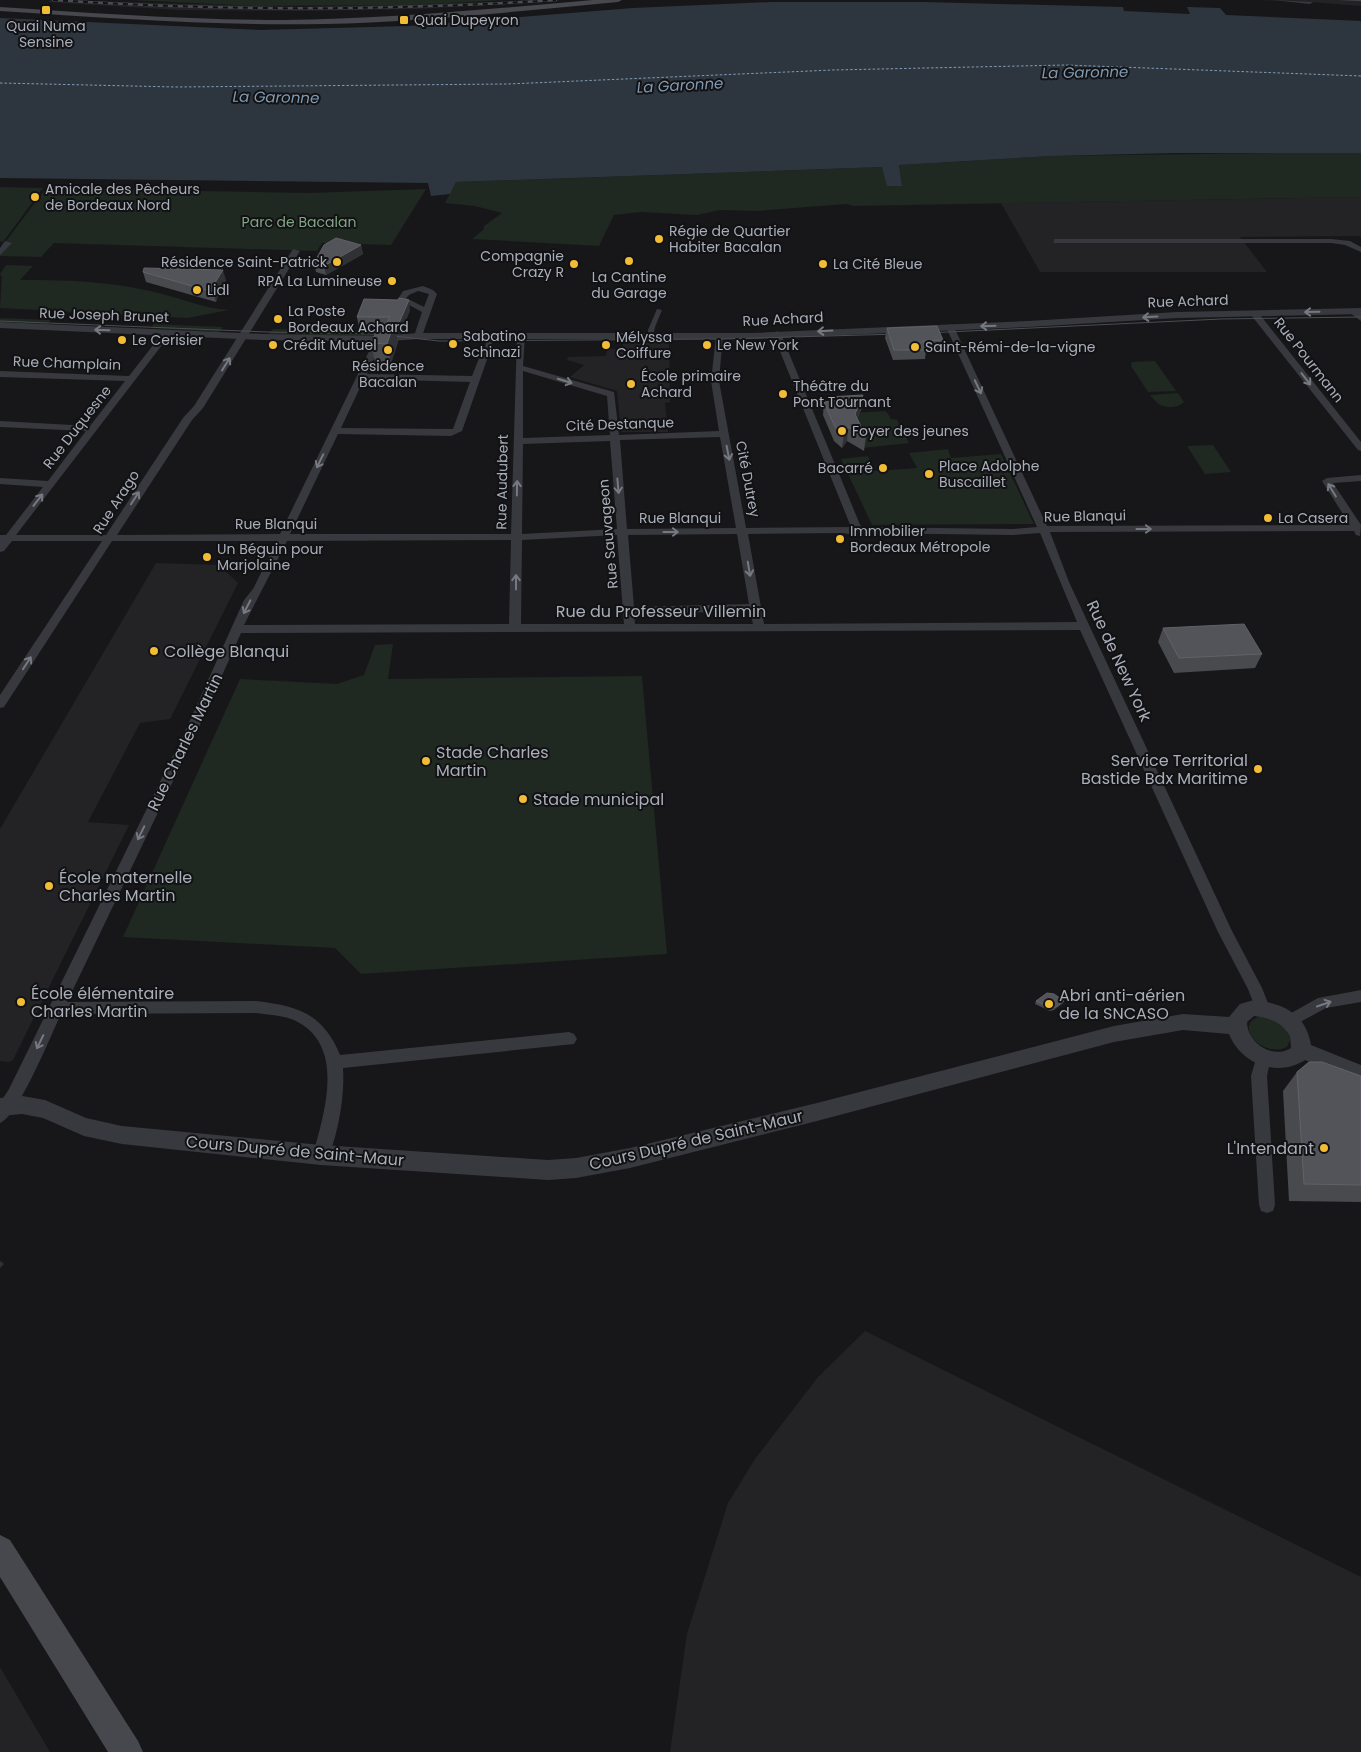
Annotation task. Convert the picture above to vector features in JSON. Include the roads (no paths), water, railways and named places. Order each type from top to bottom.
[{"type":"main road","points":[[0,9],[173,20],[314,22],[444,15],[618,0]]},
{"type":"main road","points":[[0,1550],[127,1752]]},
{"type":"street","points":[[1276,0],[1310,2]]},
{"type":"street","points":[[1057,241],[1330,240],[1347,243],[1361,250]]},
{"type":"street","points":[[0,253],[8,243]]},
{"type":"street","name":"Rue Arago","points":[[0,704],[188,418],[198,408],[296,251]]},
{"type":"street","points":[[650,337],[650,332],[659,310]]},
{"type":"street","points":[[418,336],[427,311]]},
{"type":"street","points":[[1357,311],[1361,320]]},
{"type":"street","name":"Rue Achard","points":[[206,334],[379,339],[418,336],[720,336],[1254,313],[1357,311]]},
{"type":"street","name":"Rue Pourmann","points":[[1254,313],[1361,448]]},
{"type":"street","name":"Rue Joseph Brunet","points":[[0,326],[206,334]]},
{"type":"street","name":"Rue de New York","points":[[950,327],[1043,530],[1084,626],[1225,932],[1255,988],[1262,1008]]},
{"type":"street","name":"Rue Duquesne","points":[[0,549],[4,538],[51,484],[168,332]]},
{"type":"street","points":[[777,334],[858,532]]},
{"type":"street","name":"Rue Audubert","points":[[515,628],[518,367],[522,336]]},
{"type":"street","name":"Cité Dutrey","points":[[720,336],[714,381],[743,531],[759,627]]},
{"type":"street","name":"Rue Charles Martin","points":[[3,1110],[15,1094],[57,1008],[196,719],[237,629],[379,339]]},
{"type":"street","points":[[334,431],[451,433],[457,431],[488,347]]},
{"type":"street","name":"Rue Sauvageon","points":[[518,367],[611,394],[630,628]]},
{"type":"street","name":"Rue Champlain","points":[[0,374],[132,379]]},
{"type":"street","points":[[360,376],[476,380]]},
{"type":"street","points":[[0,424],[93,429]]},
{"type":"street","name":"Cité Destanque","points":[[518,441],[724,434]]},
{"type":"street","points":[[1359,530],[1327,481],[1361,478]]},
{"type":"street","points":[[0,481],[51,484]]},
{"type":"street","name":"Rue Blanqui","points":[[4,538],[516,537],[622,532],[743,531],[1359,530]]},
{"type":"street","points":[[629,612],[756,607]]},
{"type":"street","name":"Rue du Professeur Villemin","points":[[237,629],[1084,626]]},
{"type":"street","points":[[1291,1020],[1323,1002],[1361,996]]},
{"type":"street","points":[[57,1008],[256,1007],[288,1012],[304,1019],[324,1038],[335,1062],[334,1093],[321,1155]]},
{"type":"street","points":[[1262,1008],[1277,1012],[1291,1020],[1301,1037],[1300,1048],[1297,1053],[1286,1059],[1263,1057],[1244,1044],[1237,1026],[1241,1014],[1247,1010],[1262,1008]]},
{"type":"street","name":"Cours Dupré de Saint-Maur","points":[[3,1110],[22,1105],[45,1109],[84,1127],[122,1135],[321,1155],[548,1170],[576,1168],[630,1158],[818,1112],[1131,1031],[1183,1022],[1237,1026]]},
{"type":"street","points":[[335,1062],[569,1039]]},
{"type":"street","points":[[1300,1048],[1361,1074]]},
{"type":"street","points":[[1263,1057],[1259,1076],[1267,1205]]},
{"type":"water","name":"La Garonne","points":[[772,2],[922,2],[1123,7],[1124,11],[1190,14],[1187,7],[1220,8],[1226,15],[1361,21],[1361,153],[1175,153],[1050,156],[899,165],[902,186],[887,186],[882,167],[456,182],[450,194],[431,196],[428,183],[0,178],[0,18],[260,30],[408,26],[633,8]]},
{"type":"tram line","points":[[927,333],[1221,319],[1361,317]]},
{"type":"tram line","points":[[0,321],[267,332],[376,334],[439,341],[721,339],[899,334]]},
{"type":"railway","points":[[53,0],[242,8],[367,8],[556,0]]},
{"type":"place","name":"Quai Numa Sensine","points":[[46,10]]},
{"type":"place","name":"Quai Dupeyron","points":[[404,20]]},
{"type":"place","name":"Amicale des Pêcheurs de Bordeaux Nord","points":[[35,197]]},
{"type":"place","name":"Régie de Quartier Habiter Bacalan","points":[[659,239]]},
{"type":"place","name":"La Cantine du Garage","points":[[629,261]]},
{"type":"place","name":"Résidence Saint-Patrick","points":[[337,262]]},
{"type":"place","name":"Compagnie Crazy R","points":[[574,264]]},
{"type":"place","name":"La Cité Bleue","points":[[823,264]]},
{"type":"place","name":"RPA La Lumineuse","points":[[392,281]]},
{"type":"place","name":"Lidl","points":[[197,290]]},
{"type":"place","name":"La Poste Bordeaux Achard","points":[[278,319]]},
{"type":"place","name":"Le Cerisier","points":[[122,340]]},
{"type":"place","name":"Sabatino Schinazi","points":[[453,344]]},
{"type":"place","name":"Crédit Mutuel","points":[[273,345]]},
{"type":"place","name":"Mélyssa Coiffure","points":[[606,345]]},
{"type":"place","name":"Le New York","points":[[707,345]]},
{"type":"place","name":"Saint-Rémi-de-la-vigne","points":[[915,347]]},
{"type":"place","name":"Résidence Bacalan","points":[[388,350]]},
{"type":"place","name":"École primaire Achard","points":[[631,384]]},
{"type":"place","name":"Théâtre du Pont Tournant","points":[[783,394]]},
{"type":"place","name":"Foyer des jeunes","points":[[842,431]]},
{"type":"place","name":"Bacarré","points":[[883,468]]},
{"type":"place","name":"Place Adolphe Buscaillet","points":[[929,474]]},
{"type":"place","name":"La Casera","points":[[1268,518]]},
{"type":"place","name":"Immobilier Bordeaux Métropole","points":[[840,539]]},
{"type":"place","name":"Un Béguin pour Marjolaine","points":[[207,557]]},
{"type":"place","name":"Collège Blanqui","points":[[154,651]]},
{"type":"place","name":"Stade Charles Martin","points":[[426,761]]},
{"type":"place","name":"Service Territorial Bastide Bdx Maritime","points":[[1258,769]]},
{"type":"place","name":"Stade municipal","points":[[523,799]]},
{"type":"place","name":"École maternelle Charles Martin","points":[[49,886]]},
{"type":"place","name":"École élémentaire Charles Martin","points":[[21,1002]]},
{"type":"place","name":"Abri anti-aérien de la SNCASO","points":[[1049,1004]]},
{"type":"place","name":"L'Intendant","points":[[1324,1148]]},
{"type":"park label","name":"Parc de Bacalan","points":[[299,222]]}]
